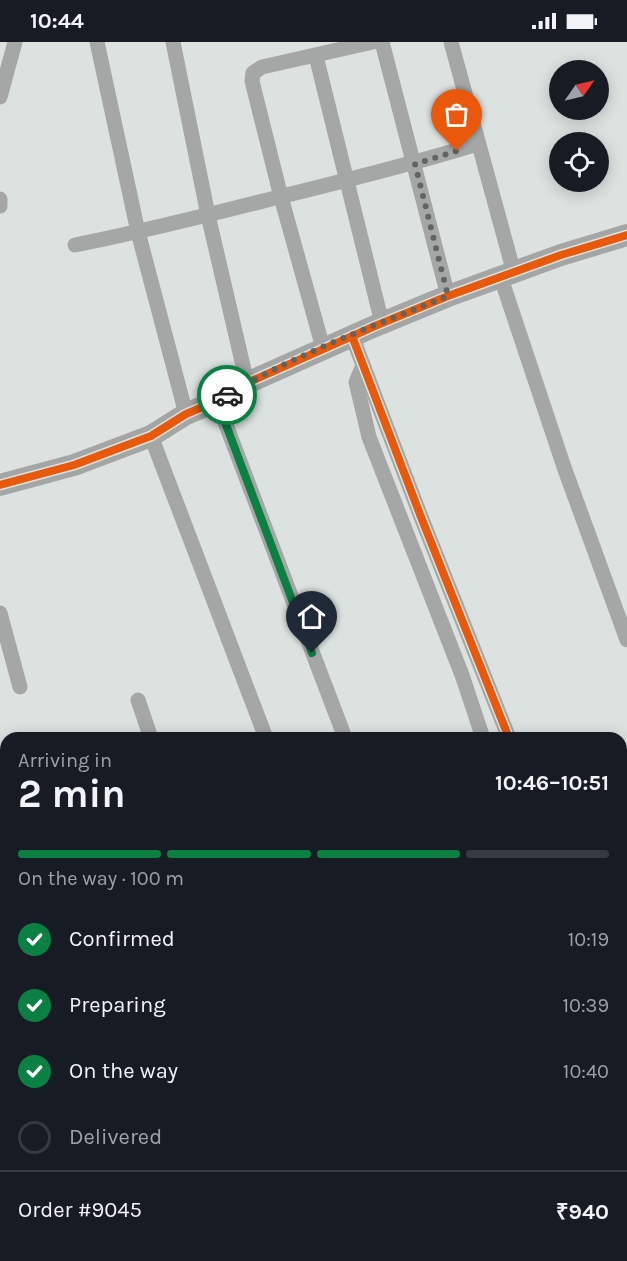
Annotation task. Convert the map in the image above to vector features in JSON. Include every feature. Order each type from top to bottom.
[{"type":"street","points":[[0,97],[2,80],[15,42]]},
{"type":"street","points":[[97,42],[138,232],[186,414]]},
{"type":"street","points":[[173,42],[208,215],[247,382]]},
{"type":"street","points":[[323,348],[281,196],[252,81],[253,73],[262,67],[373,42]]},
{"type":"street","points":[[382,42],[448,296]]},
{"type":"street","points":[[451,42],[507,276],[564,467],[627,640]]},
{"type":"street","points":[[316,56],[382,323]]},
{"type":"street","points":[[75,245],[347,182],[415,164],[477,144]]},
{"type":"street","points":[[0,199],[0,206]]},
{"type":"street","points":[[0,486],[74,465],[151,436],[186,414],[217,401],[247,382],[448,296],[561,255],[627,235]]},
{"type":"street","points":[[352,336],[507,732]]},
{"type":"street","points":[[363,365],[356,382],[369,437],[462,675],[481,732]]},
{"type":"street","points":[[217,401],[343,732]]},
{"type":"street","points":[[151,436],[264,732]]},
{"type":"street","points":[[0,613],[20,687]]},
{"type":"street","points":[[441,621],[460,614]]},
{"type":"street","points":[[138,700],[149,732]]},
{"type":"cycle path","points":[[0,485],[74,465],[151,436],[186,414],[217,401],[247,383],[375,326],[448,296],[561,255],[627,235]]},
{"type":"cycle path","points":[[352,336],[507,732]]},
{"type":"way so far","points":[[227,395],[247,382],[448,296],[415,164],[457,151]]},
{"type":"route","points":[[227,395],[217,401],[312,653]]}]
